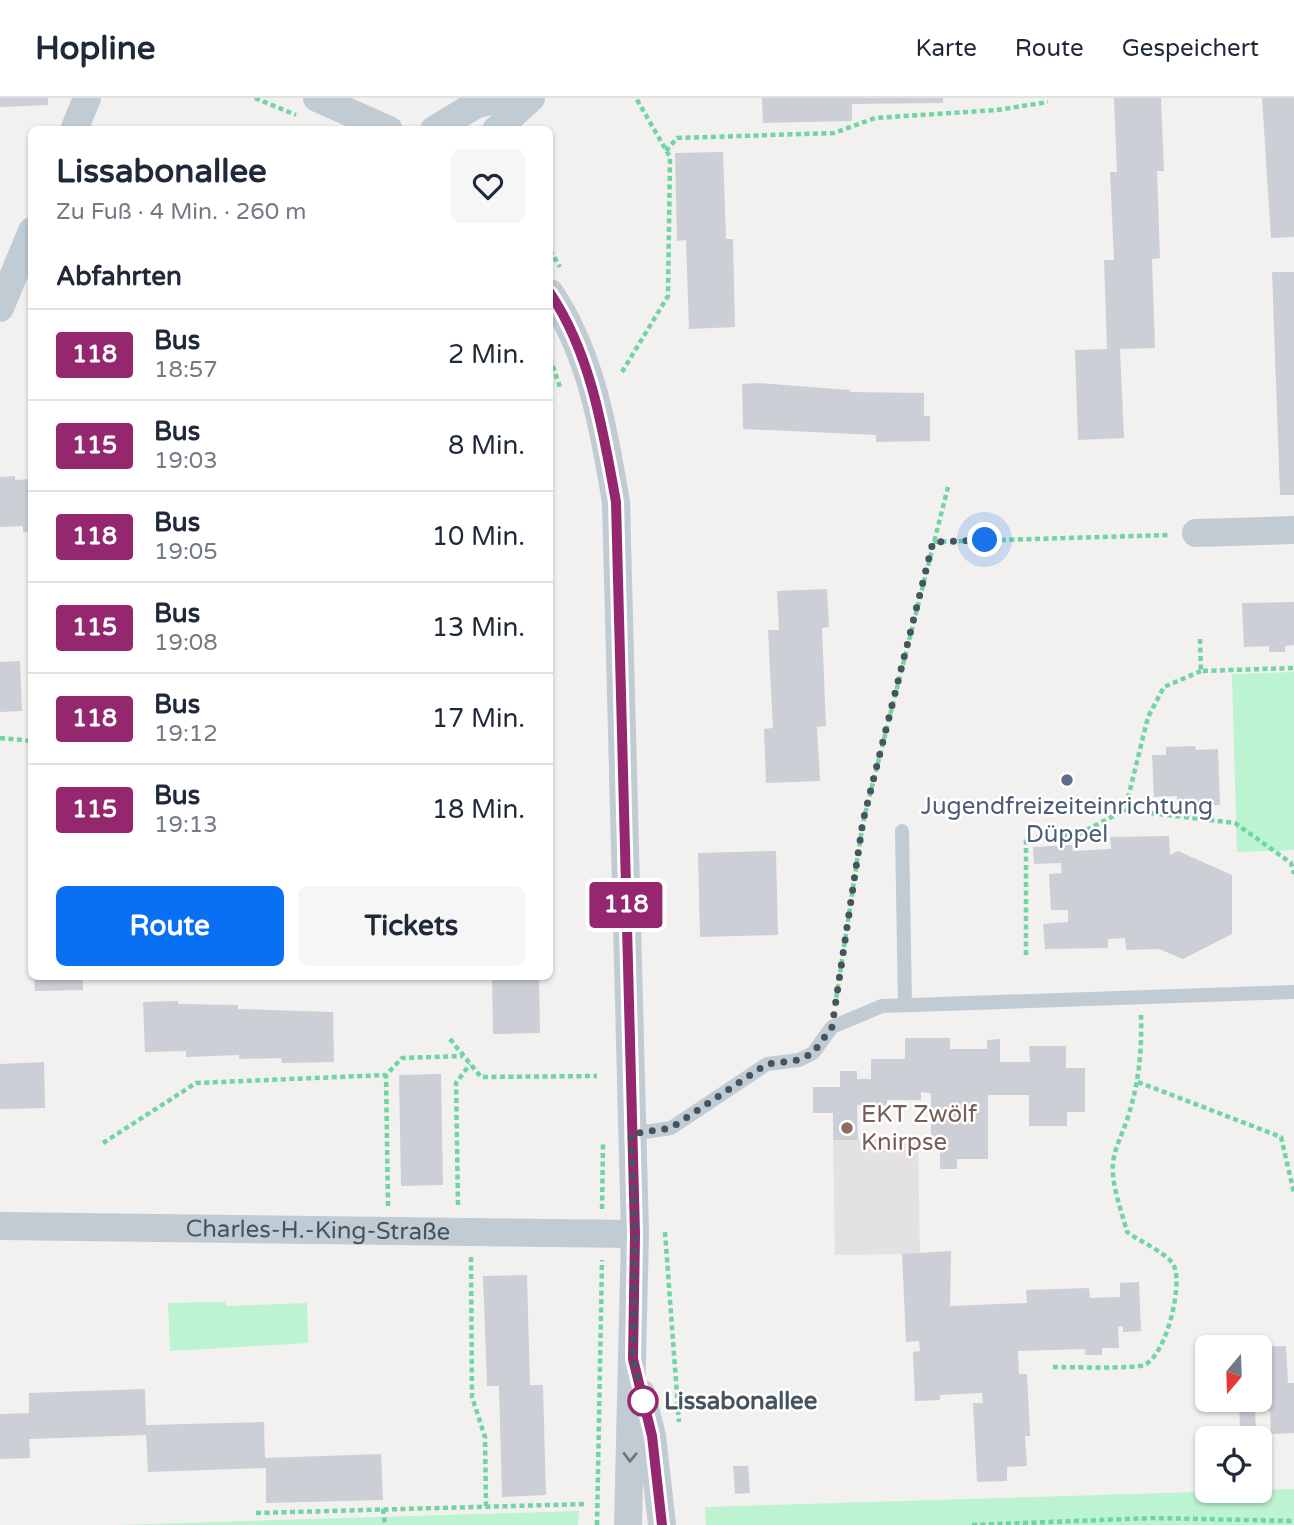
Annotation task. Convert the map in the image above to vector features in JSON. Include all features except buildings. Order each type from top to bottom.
[{"type":"street","points":[[76,126],[87,98]]},
{"type":"street","points":[[317,98],[380,126]]},
{"type":"street","points":[[441,126],[475,105],[501,98]]},
{"type":"street","points":[[500,126],[531,98]]},
{"type":"street","points":[[0,308],[28,241]]},
{"type":"street","points":[[553,299],[582,356],[603,427],[616,502],[635,1234],[628,1525]]},
{"type":"street","points":[[1196,533],[1294,530]]},
{"type":"street","name":"Charles-H.-King-Straße","points":[[0,1226],[635,1234]]},
{"type":"street","points":[[633,1359],[652,1436],[662,1525]]},
{"type":"lane","points":[[902,831],[905,1005]]},
{"type":"lane","points":[[631,1134],[671,1128],[767,1064],[799,1060],[813,1053],[832,1027],[868,1010],[905,1005],[1294,992]]},
{"type":"path","points":[[622,372],[668,296],[670,157],[636,98]]},
{"type":"path","points":[[666,151],[677,138],[834,133],[875,118],[997,110],[1048,102]]},
{"type":"path","points":[[553,366],[562,391]]},
{"type":"path","points":[[832,1027],[863,821],[948,487]]},
{"type":"path","points":[[933,542],[1196,533]]},
{"type":"path","points":[[1200,639],[1201,671]]},
{"type":"path","points":[[1125,810],[1149,716],[1164,687],[1201,671],[1294,668]]},
{"type":"path","points":[[0,738],[28,741]]},
{"type":"path","points":[[1026,955],[1026,838],[1079,834],[1125,810],[1234,823],[1291,863],[1294,874]]},
{"type":"path","points":[[1053,1367],[1144,1365],[1156,1354],[1164,1340],[1176,1291],[1175,1267],[1166,1255],[1150,1249],[1127,1233],[1113,1167],[1116,1143],[1127,1121],[1138,1082],[1142,1051],[1140,997]]},
{"type":"path","points":[[450,1039],[481,1077],[600,1078],[603,1066]]},
{"type":"path","points":[[388,1210],[386,1076],[402,1058],[463,1056]]},
{"type":"path","points":[[458,1211],[456,1083],[470,1064]]},
{"type":"path","points":[[103,1143],[196,1083],[386,1076]]},
{"type":"path","points":[[1138,1082],[1281,1136],[1294,1193]]},
{"type":"path","points":[[602,1184],[603,1132]]},
{"type":"path","points":[[664,1228],[680,1433]]},
{"type":"path","points":[[471,1251],[472,1397],[485,1437],[486,1506]]},
{"type":"path","points":[[597,1525],[602,1275]]},
{"type":"path","points":[[256,1513],[586,1504]]},
{"type":"path","points":[[383,1509],[385,1525]]},
{"type":"path","points":[[972,1525],[1152,1518],[1294,1521]]},
{"type":"shaded area","points":[[918,1139],[920,1254],[835,1255],[833,1140]]},
{"type":"green space","points":[[1294,672],[1294,850],[1237,852],[1232,674]]},
{"type":"green space","points":[[225,1302],[226,1306],[307,1303],[308,1343],[170,1351],[168,1303]]},
{"type":"green space","points":[[1294,1489],[1294,1525],[706,1525],[705,1507],[1195,1492],[1195,1503],[1272,1503],[1272,1490]]},
{"type":"green space","points":[[579,1511],[578,1525],[118,1525]]},
{"type":"bus line","name":"118","points":[[553,299],[582,356],[603,427],[616,502],[635,1234],[633,1359],[652,1436],[662,1525]]},
{"type":"place","name":"Jugendfreizeiteinrichtung Düppel","points":[[1067,780]]},
{"type":"place","name":"EKT Zwölf Knirpse","points":[[847,1128]]},
{"type":"place","name":"Lissabonallee","points":[[643,1401]]},
{"type":"route","points":[[643,1401],[633,1359],[635,1234],[631,1134],[671,1128],[767,1064],[799,1060],[813,1053],[832,1027],[863,821],[933,542],[985,540]]}]
